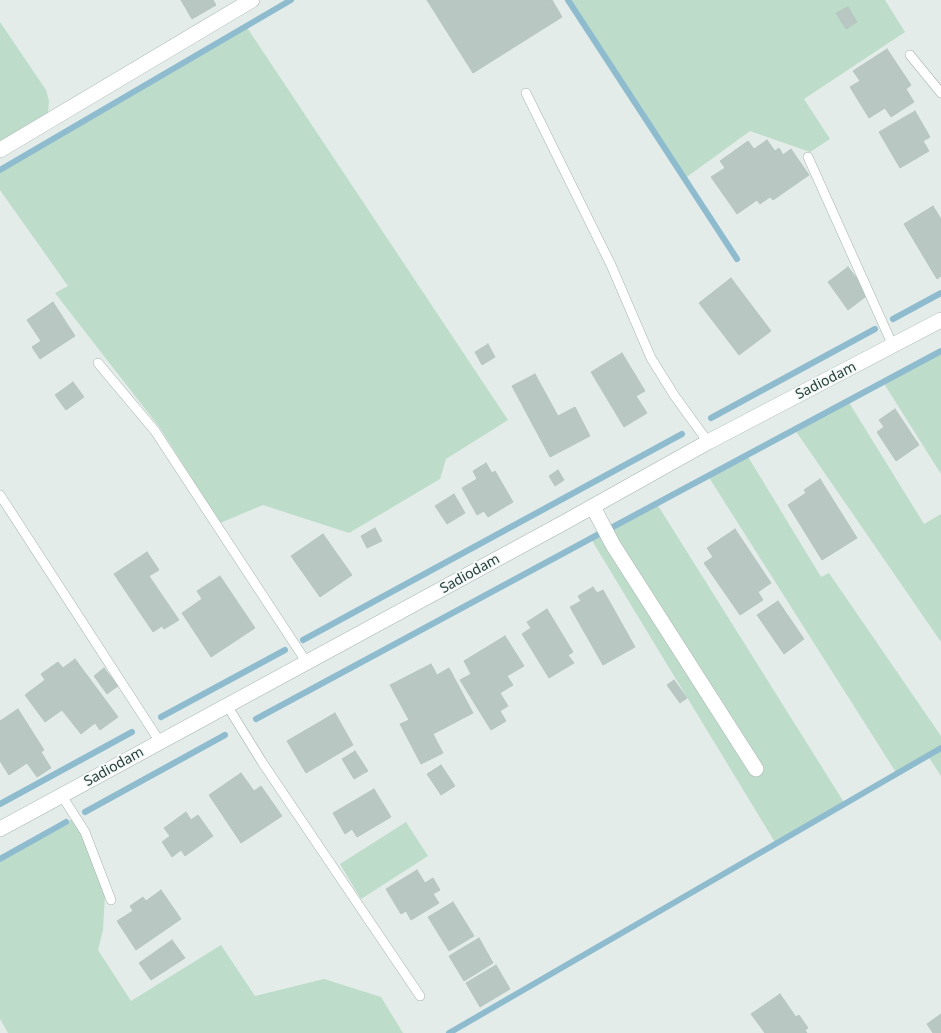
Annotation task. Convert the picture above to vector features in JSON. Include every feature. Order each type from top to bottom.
[{"type":"street","points":[[0,150],[252,0]]},
{"type":"street","name":"Sadiodam","points":[[0,830],[228,707],[708,442],[941,320]]},
{"type":"street","points":[[592,507],[613,545],[756,769]]},
{"type":"lane","points":[[910,55],[941,93]]},
{"type":"lane","points":[[526,94],[610,265],[651,358],[674,395],[708,442]]},
{"type":"lane","points":[[808,157],[893,346]]},
{"type":"lane","points":[[98,363],[155,431],[307,663]]},
{"type":"lane","points":[[0,495],[160,742]]},
{"type":"lane","points":[[228,707],[262,762],[420,996]]},
{"type":"lane","points":[[62,796],[85,832],[111,900]]},
{"type":"green space","points":[[568,0],[885,0],[905,32],[804,99],[830,139],[810,152],[750,131],[684,179]]},
{"type":"green space","points":[[0,22],[46,90],[49,101],[48,113],[0,141]]},
{"type":"green space","points":[[246,26],[508,420],[446,459],[440,479],[349,533],[263,505],[220,523],[160,428],[55,293],[68,286],[0,190],[0,170]]},
{"type":"green space","points":[[941,351],[941,474],[883,382]]},
{"type":"green space","points":[[848,401],[924,524],[941,514],[941,642],[795,430]]},
{"type":"green space","points":[[747,455],[821,577],[829,573],[941,736],[941,776],[928,756],[897,774],[708,476]]},
{"type":"green space","points":[[657,504],[845,804],[776,844],[591,539]]},
{"type":"green space","points":[[72,819],[86,840],[105,895],[103,930],[98,950],[131,1001],[221,945],[255,996],[324,979],[381,997],[403,1033],[8,1033],[0,1019],[0,859]]},
{"type":"green space","points":[[406,822],[428,856],[361,899],[340,864]]},
{"type":"building","points":[[181,0],[213,0],[216,5],[192,19]]},
{"type":"building","points":[[427,0],[552,0],[562,17],[473,73]]},
{"type":"building","points":[[848,7],[857,22],[846,29],[836,13]]},
{"type":"building","points":[[887,49],[911,85],[906,89],[914,102],[891,117],[885,108],[869,118],[850,87],[860,81],[853,71]]},
{"type":"building","points":[[915,111],[930,137],[923,141],[929,151],[900,168],[879,132]]},
{"type":"building","points":[[767,140],[775,151],[779,148],[783,155],[791,149],[809,175],[773,200],[770,197],[760,204],[757,200],[737,214],[711,177],[725,168],[720,161],[748,141],[754,149]]},
{"type":"building","points":[[933,206],[941,219],[941,276],[937,279],[904,224]]},
{"type":"building","points":[[848,267],[869,294],[848,310],[828,282]]},
{"type":"building","points":[[731,278],[771,331],[739,355],[699,303]]},
{"type":"building","points":[[53,302],[75,336],[40,359],[32,347],[41,341],[27,320]]},
{"type":"building","points":[[488,344],[495,357],[482,365],[475,352]]},
{"type":"building","points":[[622,353],[645,391],[636,396],[647,413],[624,427],[591,372]]},
{"type":"building","points":[[535,374],[558,416],[575,407],[590,436],[550,457],[512,386]]},
{"type":"building","points":[[73,382],[84,397],[66,410],[55,395]]},
{"type":"building","points":[[895,409],[919,445],[896,461],[877,432],[884,427],[879,420]]},
{"type":"building","points":[[486,463],[492,473],[495,471],[513,502],[488,517],[484,511],[477,515],[462,488],[477,479],[473,471]]},
{"type":"building","points":[[558,470],[564,480],[555,486],[549,476]]},
{"type":"building","points":[[820,479],[857,538],[822,560],[788,505],[806,493],[804,490]]},
{"type":"building","points":[[454,494],[465,513],[447,524],[435,506]]},
{"type":"building","points":[[375,528],[382,541],[367,548],[361,536]]},
{"type":"building","points":[[735,529],[771,583],[758,592],[763,600],[740,615],[704,563],[713,557],[707,548]]},
{"type":"building","points":[[323,534],[352,575],[320,597],[291,556]]},
{"type":"building","points":[[147,552],[159,570],[149,576],[179,620],[164,629],[162,626],[153,632],[114,574]]},
{"type":"building","points":[[220,576],[255,628],[211,657],[182,613],[202,599],[197,591]]},
{"type":"building","points":[[593,587],[597,593],[603,590],[635,647],[603,665],[570,607],[581,601],[578,596]]},
{"type":"building","points":[[778,601],[804,639],[784,654],[757,615]]},
{"type":"building","points":[[547,609],[573,652],[568,655],[574,663],[549,678],[522,634],[531,628],[527,622]]},
{"type":"building","points":[[505,636],[524,666],[507,676],[513,685],[500,693],[508,706],[500,711],[506,721],[491,730],[460,680],[471,674],[464,661]]},
{"type":"building","points":[[75,659],[118,717],[100,730],[95,723],[81,734],[62,710],[45,722],[25,695],[45,680],[41,674],[58,662],[63,668]]},
{"type":"building","points":[[431,664],[437,675],[449,668],[473,713],[433,734],[443,753],[421,764],[400,724],[409,720],[390,685]]},
{"type":"building","points":[[104,668],[118,686],[107,694],[94,676]]},
{"type":"building","points":[[674,680],[687,698],[680,703],[667,685]]},
{"type":"building","points":[[18,709],[44,750],[41,752],[51,768],[37,777],[27,763],[9,775],[0,761],[0,721]]},
{"type":"building","points":[[335,713],[353,745],[306,773],[287,741]]},
{"type":"building","points":[[355,751],[368,771],[354,779],[342,759]]},
{"type":"building","points":[[441,765],[455,786],[441,795],[427,774]]},
{"type":"building","points":[[241,773],[254,791],[261,786],[282,816],[241,843],[209,795]]},
{"type":"building","points":[[374,789],[391,817],[357,837],[352,829],[345,834],[333,813]]},
{"type":"building","points":[[186,812],[191,820],[198,815],[213,836],[185,856],[181,850],[172,857],[162,842],[170,836],[164,828]]},
{"type":"building","points":[[417,870],[425,883],[433,878],[440,890],[433,894],[439,903],[411,920],[406,911],[401,914],[386,889]]},
{"type":"building","points":[[161,890],[181,919],[136,950],[117,921],[133,911],[130,906],[143,897],[146,901]]},
{"type":"building","points":[[453,902],[474,936],[449,951],[428,917]]},
{"type":"building","points":[[479,938],[493,963],[464,981],[449,956]]},
{"type":"building","points":[[172,940],[185,958],[151,980],[139,963]]},
{"type":"building","points":[[496,965],[510,989],[480,1007],[466,983]]},
{"type":"building","points":[[780,994],[796,1017],[799,1015],[808,1028],[805,1030],[807,1033],[765,1033],[751,1014]]},
{"type":"building","points":[[941,1014],[941,1033],[933,1033],[927,1024]]},
{"type":"waterway","points":[[0,170],[291,0]]},
{"type":"waterway","points":[[568,0],[737,259]]},
{"type":"waterway","points":[[893,319],[941,293]]},
{"type":"waterway","points":[[711,418],[875,329]]},
{"type":"waterway","points":[[609,529],[941,351]]},
{"type":"waterway","points":[[303,640],[682,434]]},
{"type":"waterway","points":[[256,719],[599,534]]},
{"type":"waterway","points":[[161,717],[285,650]]},
{"type":"waterway","points":[[0,804],[132,732]]},
{"type":"waterway","points":[[85,812],[225,735]]},
{"type":"waterway","points":[[449,1033],[941,748]]},
{"type":"waterway","points":[[0,859],[66,822]]}]
